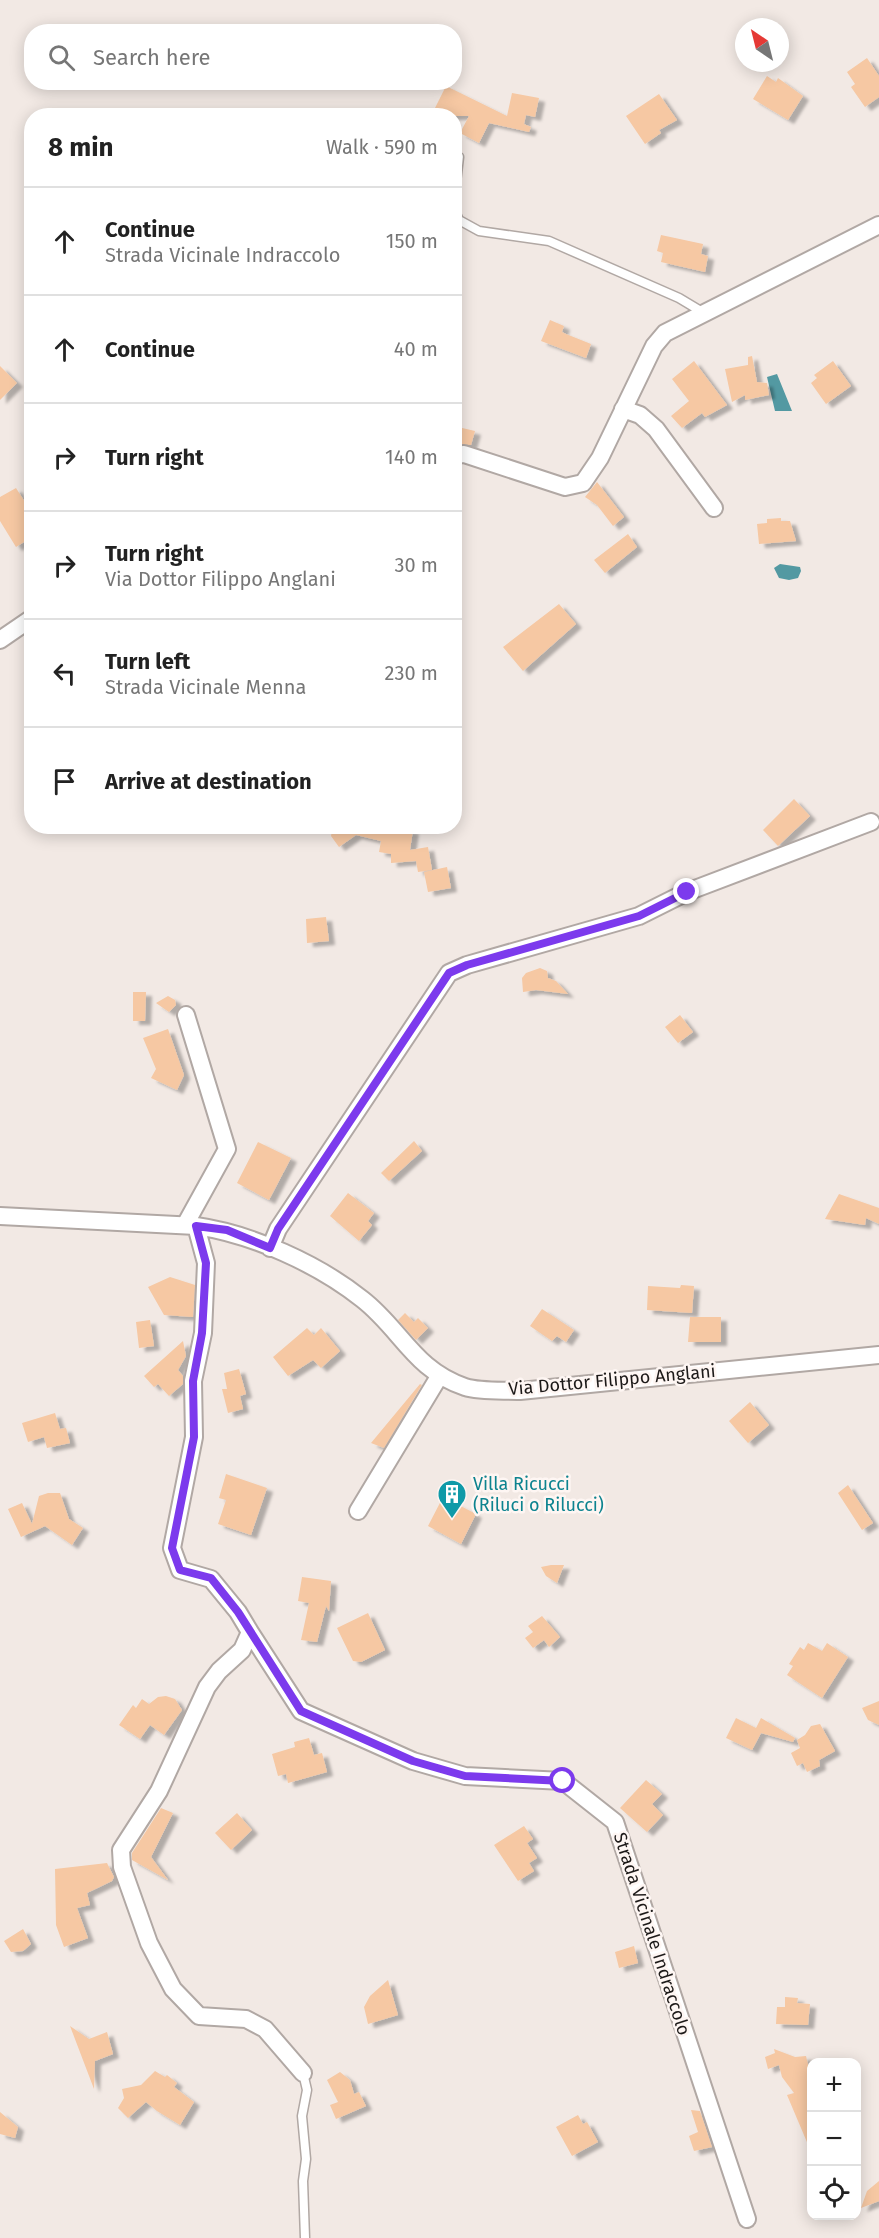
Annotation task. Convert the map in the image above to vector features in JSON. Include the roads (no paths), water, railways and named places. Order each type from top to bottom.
[{"type":"street","points":[[462,454],[565,487],[583,483],[600,458],[659,340],[679,324],[704,314],[879,225]]},
{"type":"street","points":[[623,410],[640,415],[656,429],[714,508]]},
{"type":"street","points":[[0,640],[24,624]]},
{"type":"street","points":[[270,1248],[278,1229],[449,973],[467,965],[639,916],[687,892],[875,820]]},
{"type":"street","points":[[186,1015],[227,1149],[191,1225]]},
{"type":"street","name":"Via Dottor Filippo Anglani","points":[[0,1216],[191,1225],[227,1230],[310,1264],[363,1299],[430,1371],[467,1388],[520,1391],[879,1355]]},
{"type":"street","name":"Strada Vicinale Indraccolo","points":[[191,1225],[206,1263],[202,1333],[193,1381],[194,1437],[172,1548],[180,1570],[211,1578],[238,1612],[301,1711],[413,1761],[465,1776],[563,1781],[615,1822],[747,2218]]},
{"type":"street","points":[[358,1511],[440,1376]]},
{"type":"street","points":[[249,1632],[242,1650],[219,1671],[207,1687],[159,1791],[121,1850],[122,1867],[149,1943],[173,1989],[199,2016],[246,2019],[265,2029],[303,2073]]},
{"type":"lane","points":[[462,222],[479,231],[549,241],[679,298],[704,314]]},
{"type":"lane","points":[[303,2073],[307,2090],[302,2116],[306,2159],[303,2181],[306,2238]]},
{"type":"water","points":[[777,374],[792,411],[775,411],[767,377]]},
{"type":"water","points":[[780,564],[800,567],[798,578],[789,580],[779,578],[774,568]]},
{"type":"place","name":"Villa Ricucci (Riluci o Rilucci)","points":[[452,1520]]}]
